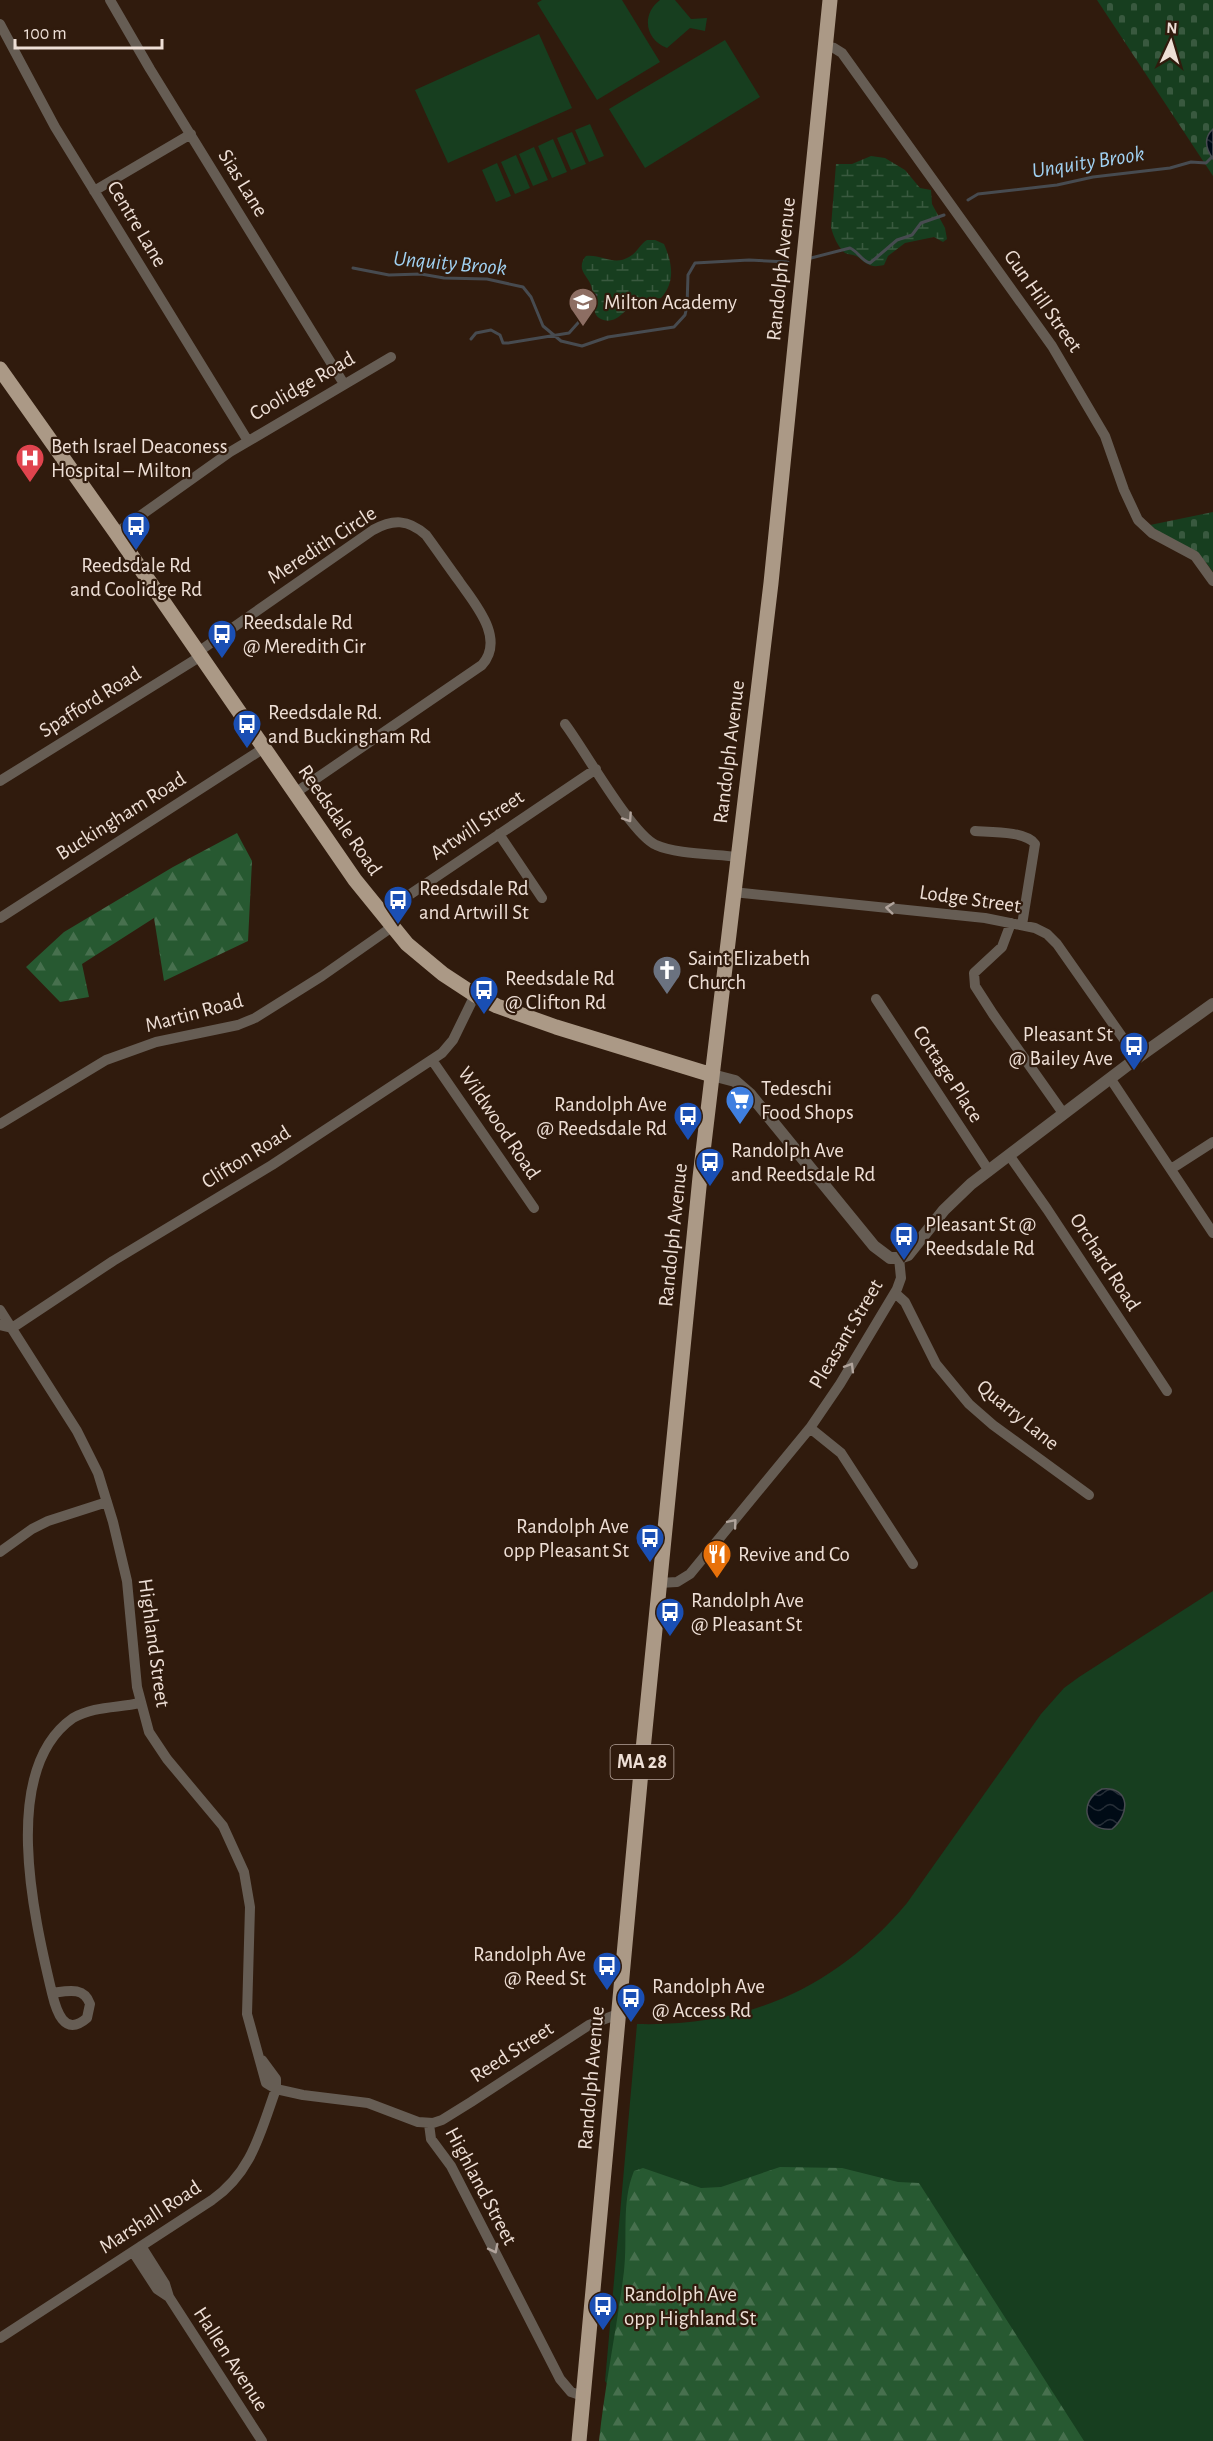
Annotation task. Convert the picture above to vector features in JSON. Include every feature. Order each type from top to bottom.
[{"type":"main road","name":"Randolph Avenue","points":[[579,2441],[659,1583],[712,1075],[771,584],[830,0]]},
{"type":"main road","name":"Reedsdale Road","points":[[0,369],[381,914],[422,958],[475,995],[525,1017],[712,1075]]},
{"type":"street","name":"Sias Lane","points":[[111,0],[190,134],[344,384]]},
{"type":"street","name":"Centre Lane","points":[[0,24],[48,116],[248,441]]},
{"type":"street","name":"Gun Hill Street","points":[[825,46],[842,53],[1048,341],[1105,436],[1124,490],[1138,520],[1152,533],[1195,556],[1213,581]]},
{"type":"street","points":[[94,191],[190,134]]},
{"type":"street","name":"Coolidge Road","points":[[116,532],[248,441],[391,357]]},
{"type":"street","name":"Meredith Circle","points":[[200,654],[373,530],[393,521],[414,526],[426,535],[480,612],[487,627],[490,647],[489,654],[482,665],[295,793]]},
{"type":"street","name":"Spafford Road","points":[[0,781],[200,654]]},
{"type":"street","points":[[566,724],[635,828],[647,840],[668,848],[738,857]]},
{"type":"street","name":"Buckingham Road","points":[[0,918],[264,748]]},
{"type":"street","name":"Artwill Street","points":[[381,914],[596,769]]},
{"type":"street","points":[[975,831],[1023,836],[1031,839],[1035,844],[1016,924],[1002,947],[976,970],[973,976],[974,983],[997,1021],[1063,1113]]},
{"type":"street","points":[[499,834],[542,898]]},
{"type":"street","name":"Lodge Street","points":[[733,892],[974,917],[1041,931],[1058,944],[1137,1058]]},
{"type":"street","name":"Martin Road","points":[[0,1124],[106,1060],[156,1042],[250,1021],[322,976],[392,927]]},
{"type":"street","name":"Clifton Road","points":[[12,1328],[108,1265],[272,1165],[432,1060],[450,1045],[475,995]]},
{"type":"street","name":"Cottage Place","points":[[876,999],[989,1171]]},
{"type":"street","name":"Pleasant Street","points":[[659,1583],[677,1582],[690,1575],[810,1428],[895,1293],[901,1278],[899,1258],[911,1253],[954,1200],[1063,1113],[1213,1004]]},
{"type":"street","name":"Wildwood Road","points":[[432,1060],[534,1208]]},
{"type":"street","name":"Reedsdale Road","points":[[712,1075],[735,1081],[750,1094],[874,1246],[886,1256],[899,1258]]},
{"type":"street","points":[[1110,1078],[1213,1233]]},
{"type":"street","points":[[1171,1169],[1213,1142]]},
{"type":"street","name":"Orchard Road","points":[[1009,1155],[1167,1391]]},
{"type":"street","name":"Quarry Lane","points":[[895,1293],[905,1302],[936,1364],[969,1404],[984,1418],[1089,1495]]},
{"type":"street","name":"Highland Street","points":[[0,1310],[82,1439],[95,1466],[107,1502],[130,1599],[140,1703],[151,1737],[223,1826],[244,1872],[250,1907],[247,2014],[257,2052],[276,2079],[276,2089],[369,2103],[429,2124],[432,2139],[451,2166],[560,2379],[571,2392],[583,2396]]},
{"type":"street","points":[[0,1325],[12,1328]]},
{"type":"street","points":[[810,1428],[841,1453],[913,1564]]},
{"type":"street","points":[[0,1552],[48,1521],[107,1502]]},
{"type":"street","points":[[51,1993],[79,1991],[89,2001],[88,2015],[77,2024],[64,2021],[57,2012],[51,1993],[22,1858],[21,1806],[26,1775],[32,1758],[43,1742],[71,1719],[96,1709],[140,1703]]},
{"type":"street","name":"Reed Street","points":[[429,2124],[446,2118],[589,2025],[618,2014]]},
{"type":"street","name":"Marshall Road","points":[[0,2338],[219,2195],[237,2179],[253,2153],[276,2089]]},
{"type":"street","name":"Hallen Avenue","points":[[137,2249],[157,2289],[169,2297],[261,2441]]},
{"type":"green space","points":[[542,0],[622,0],[660,62],[597,100],[537,3]]},
{"type":"green space","points":[[660,0],[675,0],[691,19],[707,18],[705,31],[690,28],[667,48],[660,44],[650,33],[648,19],[650,12]]},
{"type":"green space","points":[[1097,0],[1213,0],[1213,176]]},
{"type":"green space","points":[[539,34],[572,108],[448,163],[415,90]]},
{"type":"green space","points":[[725,40],[760,97],[645,168],[609,109]]},
{"type":"green space","points":[[590,124],[604,156],[589,162],[575,130]]},
{"type":"green space","points":[[572,132],[586,164],[571,170],[557,138]]},
{"type":"green space","points":[[553,139],[567,172],[552,178],[538,146]]},
{"type":"green space","points":[[534,147],[548,180],[533,186],[519,154]]},
{"type":"green space","points":[[516,155],[530,188],[515,194],[501,162]]},
{"type":"green space","points":[[871,156],[885,158],[905,170],[920,188],[931,190],[932,204],[945,228],[947,239],[943,242],[934,237],[905,243],[888,256],[884,265],[880,266],[870,265],[842,251],[831,227],[836,164],[852,164]]},
{"type":"green space","points":[[497,163],[511,196],[496,202],[482,170]]},
{"type":"green space","points":[[647,240],[655,240],[664,244],[667,251],[671,265],[671,279],[666,292],[661,298],[635,301],[616,318],[606,321],[601,319],[596,314],[591,286],[582,269],[584,259],[586,256],[592,256],[613,260],[623,259],[632,255]]},
{"type":"green space","points":[[1213,512],[1213,572],[1206,562],[1191,549],[1150,525]]},
{"type":"green space","points":[[237,833],[252,861],[248,941],[164,981],[154,918],[82,964],[89,997],[60,1002],[26,967],[64,932],[173,867]]},
{"type":"green space","points":[[1213,1591],[1213,2441],[648,2441],[605,2381],[637,2024],[677,2023],[716,2018],[752,2009],[787,1996],[819,1979],[850,1958],[880,1933],[907,1903],[1041,1714],[1064,1688]]},
{"type":"green space","points":[[780,2167],[842,2168],[898,2182],[919,2183],[1084,2441],[599,2441],[624,2271],[626,2208],[634,2171],[643,2168],[701,2188],[721,2187]]},
{"type":"water","points":[[1213,129],[1213,159],[1207,140]]},
{"type":"water","points":[[1102,1789],[1118,1792],[1125,1803],[1122,1816],[1112,1829],[1096,1826],[1090,1821],[1088,1815],[1089,1801]]},
{"type":"waterway","name":"Unquity Brook","points":[[968,200],[978,194],[1057,185],[1093,177],[1170,168],[1191,162],[1206,163],[1212,157]]},
{"type":"waterway","name":"Unquity Brook","points":[[811,258],[850,248],[870,263],[897,240],[912,235],[921,223],[944,215]]},
{"type":"waterway","name":"Unquity Brook","points":[[353,268],[389,275],[421,274],[444,278],[487,279],[523,287],[531,297],[543,326],[561,341],[582,346],[608,337],[674,327],[685,315],[688,275],[695,263],[749,260],[788,262]]},
{"type":"waterway","points":[[471,339],[476,333],[491,330],[500,335],[503,343],[569,333],[586,314],[590,301],[596,295]]},
{"type":"place","name":"Milton Academy","points":[[583,328]]},
{"type":"place","name":"Beth Israel Deaconess Hospital – Milton","points":[[30,484]]},
{"type":"place","name":"Reedsdale Rd and Coolidge Rd","points":[[136,552]]},
{"type":"place","name":"Reedsdale Rd @ Meredith Cir","points":[[222,660]]},
{"type":"place","name":"Reedsdale Rd. and Buckingham Rd","points":[[247,750]]},
{"type":"place","name":"Reedsdale Rd and Artwill St","points":[[398,926]]},
{"type":"place","name":"Saint Elizabeth Church","points":[[667,996]]},
{"type":"place","name":"Reedsdale Rd @ Clifton Rd","points":[[484,1016]]},
{"type":"place","name":"Pleasant St @ Bailey Ave","points":[[1134,1072]]},
{"type":"place","name":"Tedeschi Food Shops","points":[[740,1126]]},
{"type":"place","name":"Randolph Ave @ Reedsdale Rd","points":[[688,1142]]},
{"type":"place","name":"Randolph Ave and Reedsdale Rd","points":[[710,1188]]},
{"type":"place","name":"Pleasant St @ Reedsdale Rd","points":[[904,1262]]},
{"type":"place","name":"Randolph Ave opp Pleasant St","points":[[650,1564]]},
{"type":"place","name":"Revive and Co","points":[[717,1580]]},
{"type":"place","name":"Randolph Ave @ Pleasant St","points":[[670,1638]]},
{"type":"place","name":"Randolph Ave @ Reed St","points":[[607,1992]]},
{"type":"place","name":"Randolph Ave @ Access Rd","points":[[631,2024]]},
{"type":"place","name":"Randolph Ave opp Highland St","points":[[603,2332]]}]
